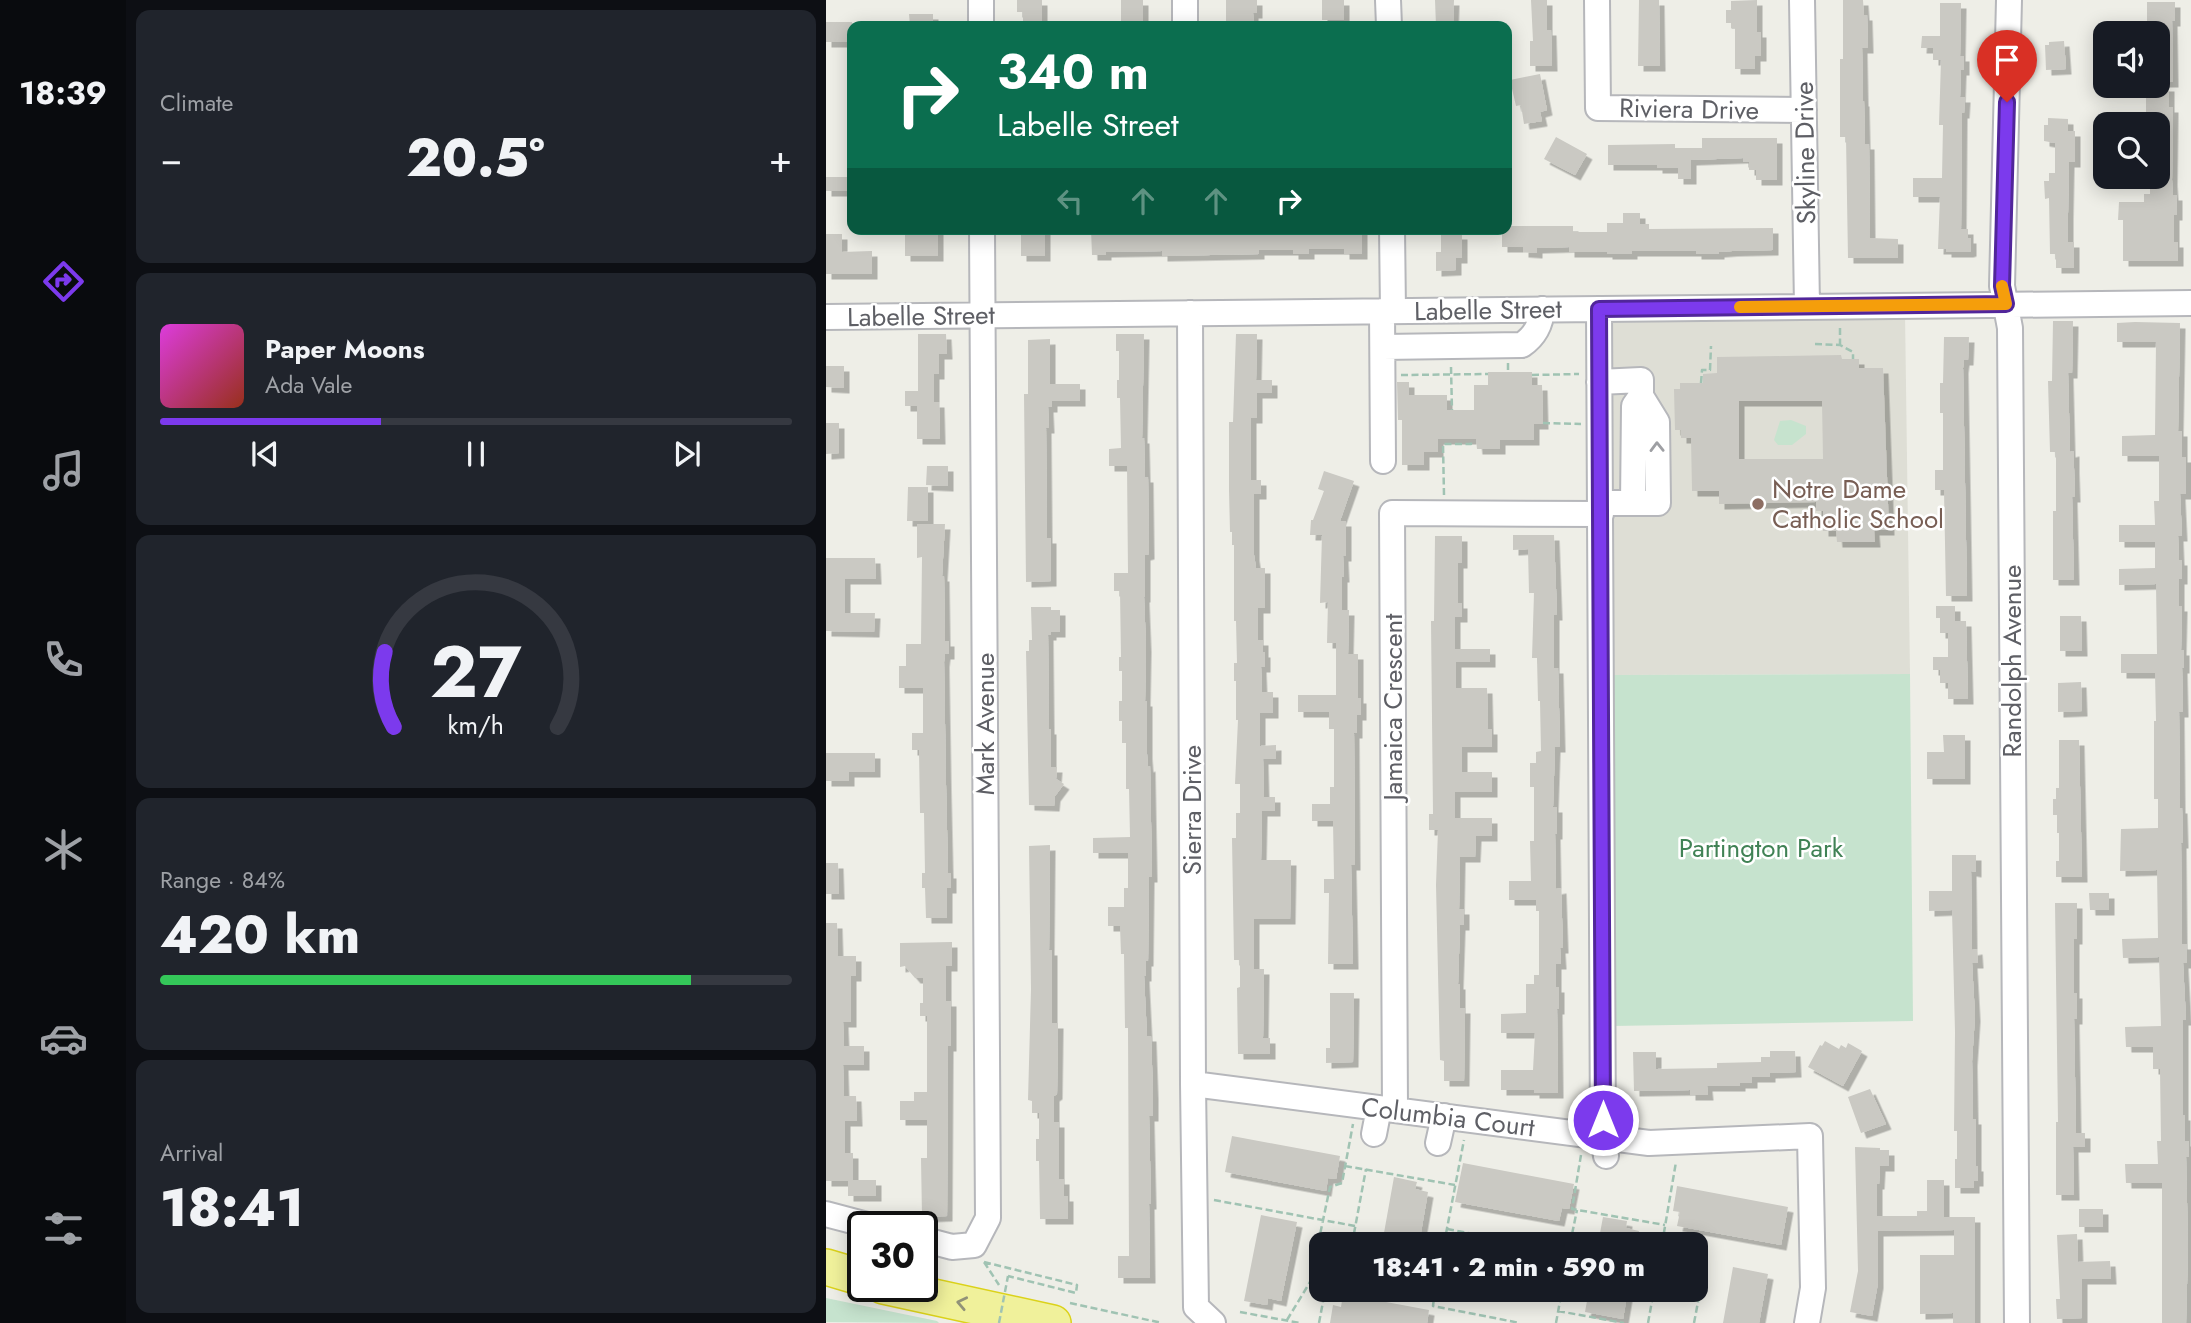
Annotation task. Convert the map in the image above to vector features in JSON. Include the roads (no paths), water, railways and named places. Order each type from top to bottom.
[{"type":"highway","points":[[826,1267],[847,1274]]},
{"type":"highway","points":[[826,1275],[847,1278]]},
{"type":"highway","points":[[938,1295],[1056,1312]]},
{"type":"street","points":[[981,0],[981,21]]},
{"type":"street","points":[[1185,0],[1185,21]]},
{"type":"street","points":[[1388,0],[1389,21]]},
{"type":"street","name":"Riviera Drive","points":[[1597,0],[1598,108],[1804,110]]},
{"type":"street","name":"Skyline Drive","points":[[1802,0],[1807,306]]},
{"type":"street","name":"Randolph Avenue","points":[[2009,0],[2002,286],[2010,328],[2017,1323]]},
{"type":"street","name":"Mark Avenue","points":[[938,1243],[952,1247],[974,1245],[988,1218],[982,235]]},
{"type":"street","points":[[1383,461],[1382,347],[1388,311],[1392,235]]},
{"type":"street","name":"Labelle Street","points":[[826,317],[2191,303]]},
{"type":"street","points":[[1382,347],[1522,345],[1532,338],[1541,319],[1542,309]]},
{"type":"street","points":[[1597,1147],[1601,508],[1592,378],[1599,309]]},
{"type":"street","name":"Sierra Drive","points":[[1190,313],[1193,1084],[1205,1315]]},
{"type":"street","points":[[1592,378],[1641,380],[1641,396],[1657,422],[1658,503],[1633,503],[1601,508]]},
{"type":"street","points":[[1633,503],[1634,406],[1641,396]]},
{"type":"street","name":"Jamaica Crescent","points":[[1387,1109],[1392,513],[1601,508]]},
{"type":"street","name":"Columbia Court","points":[[1193,1084],[1444,1116],[1597,1147],[1648,1152],[1810,1136],[1813,1288],[1807,1323]]},
{"type":"street","points":[[1374,1134],[1387,1109]]},
{"type":"street","points":[[1438,1143],[1444,1116]]},
{"type":"street","points":[[826,1214],[847,1220]]},
{"type":"place","name":"Notre Dame Catholic School","points":[[1758,504]]},
{"type":"park label","name":"Partington Park","points":[[1761,848]]}]
